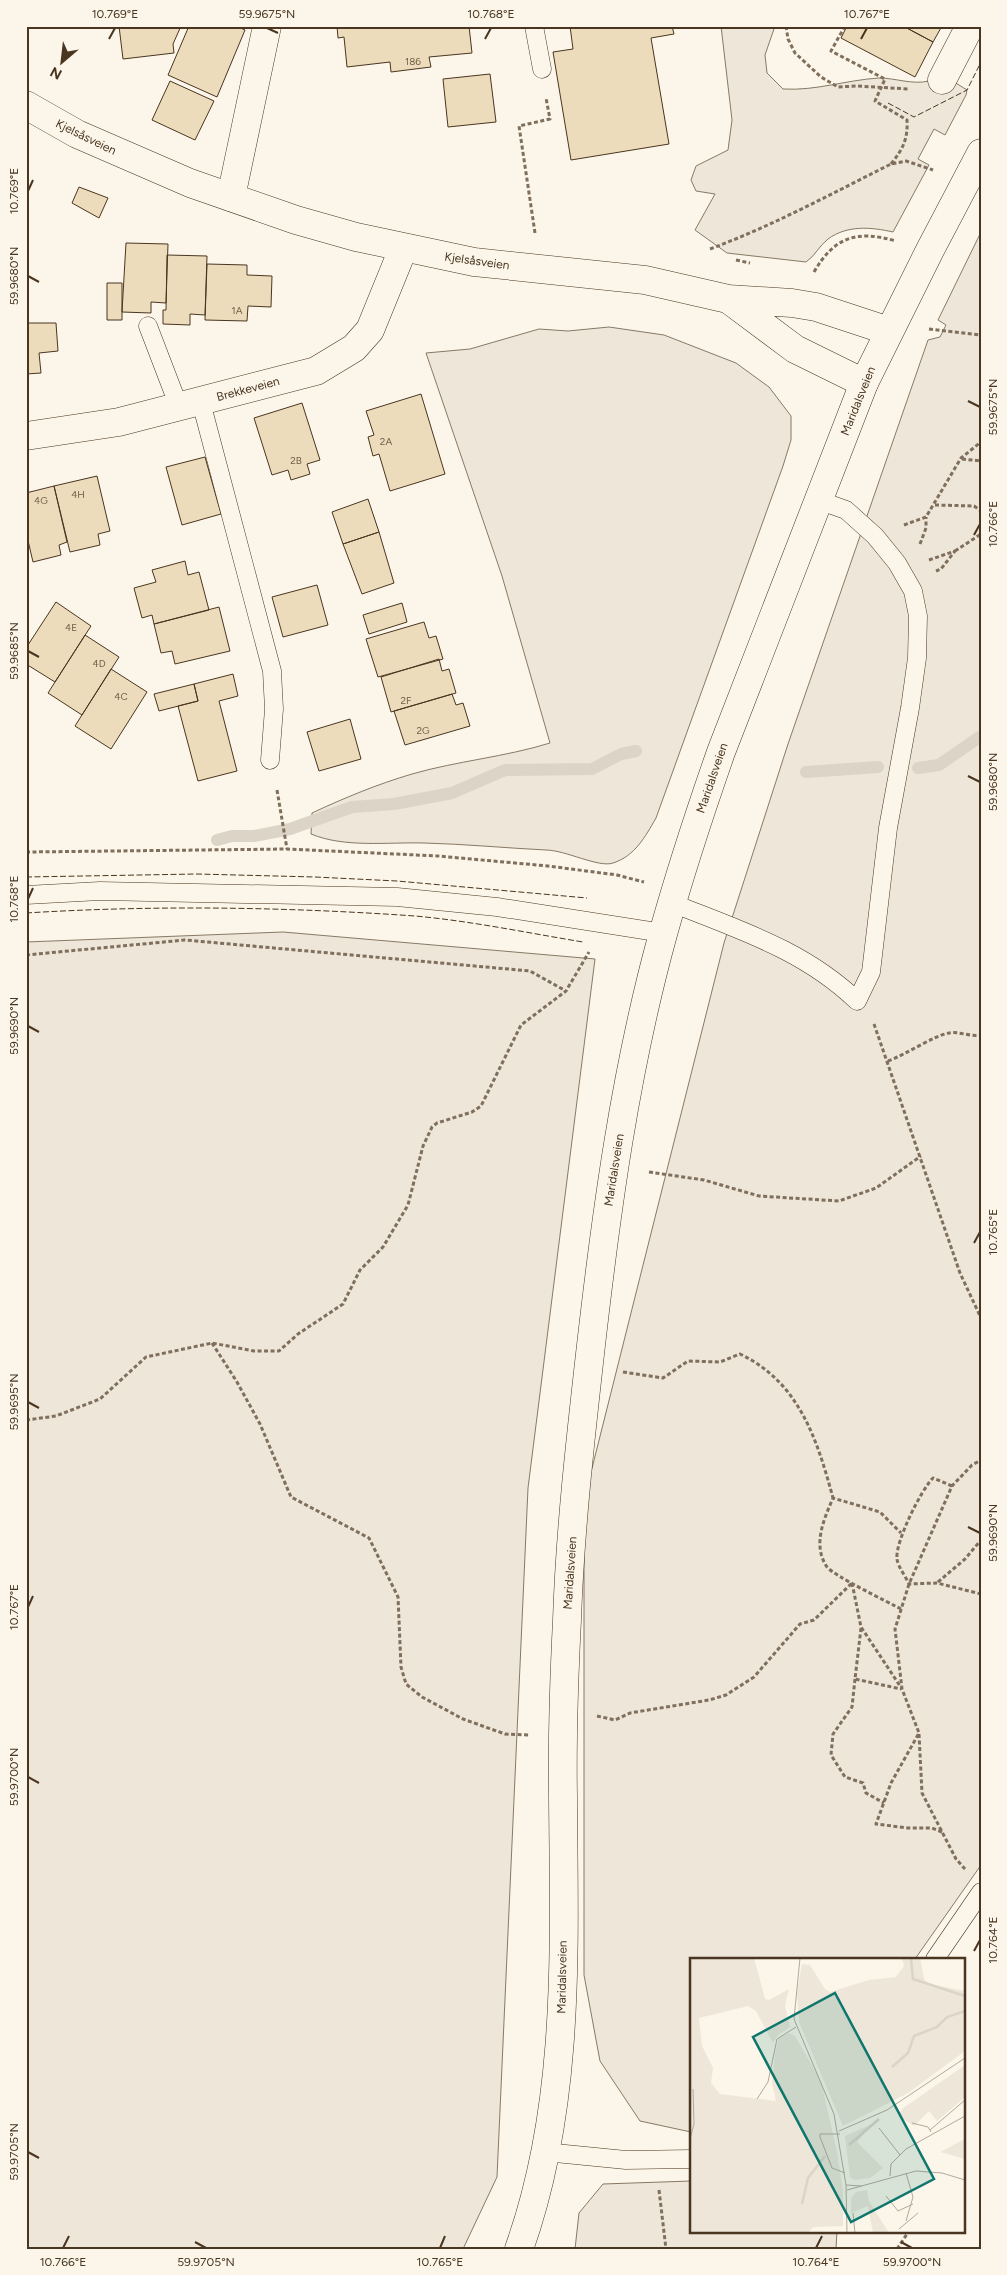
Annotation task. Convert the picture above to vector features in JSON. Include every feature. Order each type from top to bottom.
[{"type":"street","points":[[231,197],[267,26]]},
{"type":"street","points":[[942,80],[970,26]]},
{"type":"street","name":"Kjelsåsveien","points":[[26,105],[77,134],[136,161],[296,220],[403,249],[474,262],[645,280],[728,299],[792,303],[816,308],[889,331]]},
{"type":"street","name":"Maridalsveien","points":[[519,2249],[546,2152],[553,2106],[561,2021],[563,1726],[571,1552],[599,1271],[614,1167],[642,1018],[663,933],[720,752],[818,500],[864,383],[981,154]]},
{"type":"street","name":"Brekkeveien","points":[[26,436],[119,422],[316,370],[354,348],[370,330],[403,249]]},
{"type":"street","name":"Kjelsåsveien","points":[[728,299],[795,349],[864,383]]},
{"type":"lane","points":[[534,26],[542,69]]},
{"type":"lane","points":[[148,326],[190,404],[272,671],[274,708],[270,760]]},
{"type":"lane","points":[[672,903],[783,948],[815,965],[858,1001],[871,972],[888,828],[912,692],[918,616],[913,590],[897,563],[876,536],[846,510],[818,500]]},
{"type":"lane","points":[[26,894],[100,891],[397,897],[497,907],[663,933]]},
{"type":"lane","points":[[936,1958],[981,1892]]},
{"type":"lane","points":[[546,2152],[626,2160],[690,2159]]},
{"type":"path","points":[[786,26],[788,39],[795,52],[821,77],[838,88],[882,87]]},
{"type":"path","points":[[845,26],[831,50],[885,79],[876,101],[907,120],[908,136],[902,150],[891,164]]},
{"type":"path","points":[[534,269],[535,228],[519,126],[550,119],[542,69]]},
{"type":"path","points":[[710,249],[742,237],[891,164],[906,161],[935,171]]},
{"type":"path","points":[[811,277],[822,258],[848,238],[866,234],[897,241]]},
{"type":"path","points":[[926,328],[981,335]]},
{"type":"path","points":[[926,517],[935,505],[961,458],[981,442]]},
{"type":"path","points":[[961,458],[981,461]]},
{"type":"path","points":[[935,505],[974,506],[981,511]]},
{"type":"path","points":[[955,551],[981,534]]},
{"type":"path","points":[[284,823],[287,849]]},
{"type":"path","points":[[26,852],[287,849],[438,856],[617,875]]},
{"type":"path","points":[[26,955],[185,940],[530,971],[566,991]]},
{"type":"path","points":[[26,1420],[56,1416],[100,1399],[146,1357],[212,1343],[254,1351],[278,1351],[298,1334],[343,1304],[360,1270],[383,1247],[408,1205],[423,1146],[432,1127],[437,1123],[472,1112],[482,1106],[521,1025],[566,991],[591,950]]},
{"type":"path","points":[[858,1001],[874,1025],[888,1061],[960,1273],[981,1318]]},
{"type":"path","points":[[888,1061],[905,1055],[950,1032],[970,1037],[981,1035]]},
{"type":"path","points":[[614,1167],[704,1180],[759,1196],[839,1200],[876,1188],[921,1156]]},
{"type":"path","points":[[212,1343],[237,1382],[260,1424],[291,1497],[369,1538],[398,1597],[401,1667],[406,1684],[422,1697],[463,1719],[505,1734],[563,1726],[592,1715],[615,1720],[630,1713],[709,1700],[726,1695],[754,1677],[800,1624],[814,1620],[852,1582]]},
{"type":"path","points":[[588,1371],[620,1371],[663,1378],[688,1361],[720,1362],[740,1354],[751,1360],[791,1394],[819,1448],[833,1498],[822,1524],[820,1549],[828,1568],[901,1609]]},
{"type":"path","points":[[902,1690],[895,1629],[909,1584],[952,1486],[972,1465],[981,1460]]},
{"type":"path","points":[[909,1584],[897,1560],[901,1533],[911,1518],[926,1486],[933,1478],[952,1486]]},
{"type":"path","points":[[833,1498],[880,1512],[901,1533]]},
{"type":"path","points":[[937,1583],[965,1559],[981,1540]]},
{"type":"path","points":[[852,1582],[861,1627],[852,1707],[833,1734],[831,1755],[845,1777],[863,1783],[866,1792],[884,1803]]},
{"type":"path","points":[[909,1584],[937,1583],[981,1594]]},
{"type":"path","points":[[861,1627],[902,1690],[919,1733],[922,1792],[956,1859],[968,1874]]},
{"type":"path","points":[[855,1679],[902,1690]]},
{"type":"path","points":[[919,1733],[891,1783],[876,1824],[908,1828],[932,1828],[942,1832]]},
{"type":"path","points":[[652,2160],[660,2192],[666,2249]]},
{"type":"path","points":[[898,2249],[908,2232]]},
{"type":"shaded area","points":[[721,26],[775,26],[765,55],[767,73],[783,89],[819,87],[885,78],[916,82],[929,81],[933,90],[951,80],[967,90],[945,135],[934,129],[918,159],[929,165],[893,232],[868,228],[843,231],[828,239],[806,262],[727,253],[695,230],[715,194],[696,191],[691,180],[696,166],[728,150],[732,120]]},
{"type":"shaded area","points":[[981,232],[981,1865],[916,1958],[690,1958],[690,2132],[640,2121],[600,2061],[584,1975],[584,1500],[724,943],[788,744],[928,340],[940,337],[946,325],[938,320]]},
{"type":"shaded area","points":[[609,327],[664,335],[736,363],[769,387],[791,416],[791,440],[783,466],[652,825],[633,851],[621,860],[607,864],[554,851],[439,844],[352,843],[311,834],[312,813],[374,787],[429,770],[550,743],[502,576],[426,353],[470,349],[539,329],[568,331]]},
{"type":"shaded area","points":[[283,932],[595,959],[528,1488],[497,2177],[463,2249],[26,2249],[26,942]]},
{"type":"shaded area","points":[[690,2181],[690,2232],[837,2232],[836,2249],[575,2249],[579,2213],[603,2184]]},
{"type":"building","points":[[119,26],[181,26],[173,44],[174,53],[123,59]]},
{"type":"building","points":[[189,26],[236,26],[245,30],[217,97],[168,75]]},
{"type":"building","points":[[337,26],[469,26],[472,53],[429,57],[431,67],[391,72],[390,62],[347,67],[344,37],[338,38]]},
{"type":"building","points":[[570,26],[672,26],[674,34],[651,38],[669,144],[571,160],[553,52],[573,49]]},
{"type":"building","points":[[847,26],[903,26],[933,42],[915,77],[841,38]]},
{"type":"building","points":[[903,26],[942,26],[933,42]]},
{"type":"building","points":[[490,74],[496,122],[448,127],[443,79]]},
{"type":"building","points":[[170,81],[214,101],[195,140],[152,120]]},
{"type":"building","points":[[79,187],[108,198],[99,218],[72,203]]},
{"type":"building","points":[[126,243],[168,244],[166,303],[151,302],[151,313],[122,312]]},
{"type":"building","points":[[167,255],[207,256],[205,315],[190,314],[190,325],[163,324],[163,310],[166,310]]},
{"type":"building","points":[[207,264],[247,265],[247,275],[272,276],[271,307],[248,306],[247,321],[205,320]]},
{"type":"building","points":[[107,283],[122,283],[122,320],[107,320]]},
{"type":"building","points":[[26,323],[56,323],[58,351],[39,353],[41,373],[26,374]]},
{"type":"building","points":[[421,394],[445,474],[390,491],[379,454],[373,456],[368,437],[374,435],[366,411]]},
{"type":"building","points":[[302,403],[320,460],[307,464],[310,474],[291,480],[288,470],[272,475],[254,418]]},
{"type":"building","points":[[205,457],[221,514],[182,525],[166,467]]},
{"type":"building","points":[[97,476],[110,531],[98,534],[100,545],[70,552],[54,486]]},
{"type":"building","points":[[54,486],[67,542],[59,545],[61,555],[33,562],[26,532],[26,493]]},
{"type":"building","points":[[368,499],[379,532],[343,544],[332,512]]},
{"type":"building","points":[[379,532],[394,583],[362,594],[343,544]]},
{"type":"building","points":[[185,561],[188,575],[199,572],[209,610],[154,624],[152,615],[142,618],[134,588],[156,582],[152,570]]},
{"type":"building","points":[[317,585],[328,625],[283,637],[272,597]]},
{"type":"building","points":[[56,602],[91,626],[55,682],[26,664],[26,648]]},
{"type":"building","points":[[402,603],[407,622],[369,634],[363,615]]},
{"type":"building","points":[[219,607],[230,651],[175,664],[172,651],[161,653],[154,624]]},
{"type":"building","points":[[424,622],[429,638],[436,636],[443,659],[378,677],[366,639]]},
{"type":"building","points":[[85,635],[119,657],[82,715],[48,693]]},
{"type":"building","points":[[439,659],[442,671],[449,669],[456,693],[391,712],[381,677]]},
{"type":"building","points":[[111,669],[147,692],[111,749],[75,726]]},
{"type":"building","points":[[233,674],[238,696],[219,701],[237,771],[198,781],[178,706],[198,701],[194,684]]},
{"type":"building","points":[[194,684],[198,701],[159,711],[154,694]]},
{"type":"building","points":[[452,694],[456,705],[463,703],[470,726],[405,745],[394,711]]},
{"type":"building","points":[[350,719],[361,759],[319,771],[307,732]]},
{"type":"waterway","points":[[918,768],[939,765],[981,736]]},
{"type":"waterway","points":[[217,840],[232,836],[254,836],[290,829],[352,807],[394,804],[452,793],[505,770],[592,769],[621,754],[636,751]]},
{"type":"waterway","points":[[806,772],[878,767]]},
{"type":"fence","points":[[888,103],[914,117],[967,90],[981,62]]},
{"type":"fence","points":[[26,877],[197,874],[315,877],[397,881],[587,898]]},
{"type":"fence","points":[[26,913],[172,908],[367,913],[457,921],[583,942]]}]
